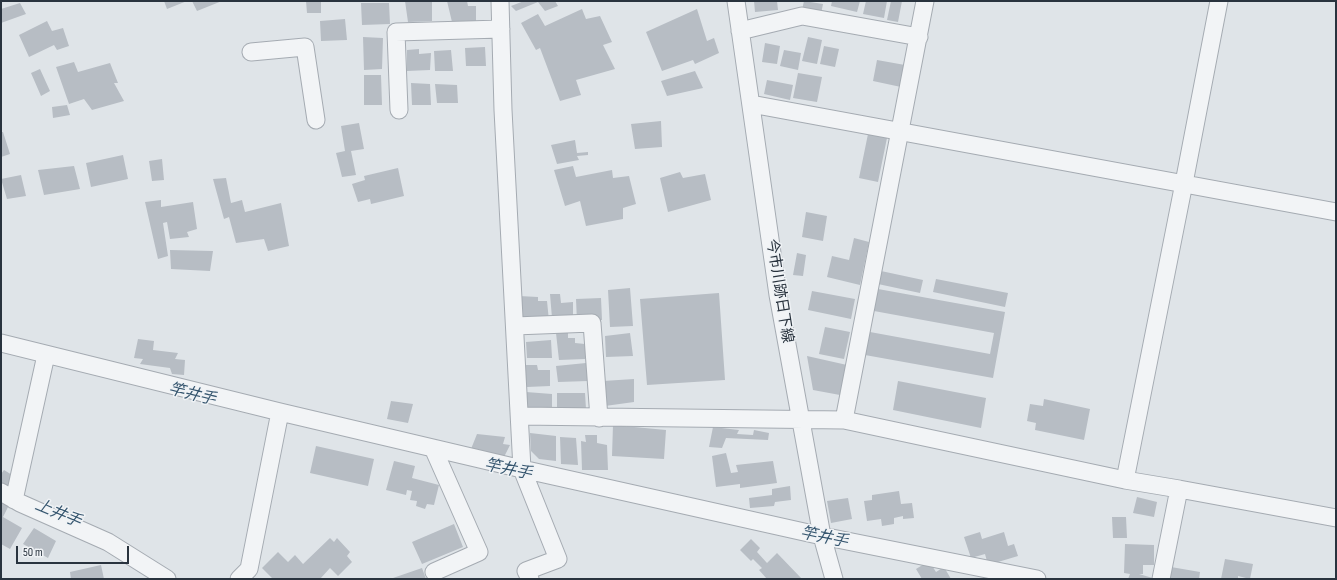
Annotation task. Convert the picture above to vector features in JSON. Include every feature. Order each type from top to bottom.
[{"type":"street","points":[[500,1],[503,110],[522,469],[558,559],[526,571],[530,579]]},
{"type":"street","name":"今市川跡日下線","points":[[736,1],[778,295],[822,536],[834,579]]},
{"type":"street","points":[[844,420],[898,132],[919,37],[925,1]]},
{"type":"street","points":[[1125,480],[1184,183],[1218,1]]},
{"type":"street","points":[[740,31],[802,16],[919,37]]},
{"type":"street","points":[[399,110],[396,32],[501,29]]},
{"type":"street","points":[[251,52],[305,47],[316,120]]},
{"type":"street","points":[[751,104],[1336,212]]},
{"type":"street","points":[[515,326],[592,323],[599,418]]},
{"type":"street","points":[[1,343],[280,412],[522,469],[822,536],[1037,579]]},
{"type":"street","points":[[46,355],[8,496],[108,542],[167,579]]},
{"type":"street","points":[[239,579],[249,569],[280,412]]},
{"type":"street","points":[[520,416],[844,420],[1125,480],[1336,518]]},
{"type":"street","points":[[433,448],[479,552],[434,572]]},
{"type":"street","points":[[1161,579],[1179,489]]},
{"type":"building","points":[[164,1],[187,1],[167,9]]},
{"type":"building","points":[[192,1],[222,1],[197,11]]},
{"type":"building","points":[[306,1],[321,1],[321,13],[307,13]]},
{"type":"building","points":[[405,1],[432,1],[432,21],[408,22]]},
{"type":"building","points":[[447,1],[467,1],[468,6],[476,6],[476,22],[452,22]]},
{"type":"building","points":[[524,1],[555,1],[558,6],[545,11],[538,2],[516,11],[511,6]]},
{"type":"building","points":[[754,1],[777,1],[778,10],[755,12]]},
{"type":"building","points":[[804,1],[823,4],[821,14],[802,10]]},
{"type":"building","points":[[832,1],[860,1],[857,12],[831,6]]},
{"type":"building","points":[[866,1],[887,1],[884,18],[863,14]]},
{"type":"building","points":[[891,1],[902,1],[898,22],[887,20]]},
{"type":"building","points":[[20,3],[26,14],[1,23],[1,9]]},
{"type":"building","points":[[361,3],[389,3],[390,24],[362,25]]},
{"type":"building","points":[[582,9],[586,19],[600,16],[612,42],[603,45],[615,69],[576,80],[581,95],[560,101],[540,48],[536,50],[521,23],[538,14],[545,26]]},
{"type":"building","points":[[697,9],[707,41],[714,38],[719,53],[695,64],[693,60],[662,71],[646,32]]},
{"type":"building","points":[[345,19],[347,40],[321,41],[320,21]]},
{"type":"building","points":[[47,21],[52,31],[63,28],[69,46],[57,50],[54,45],[29,57],[19,35]]},
{"type":"building","points":[[363,37],[383,38],[382,69],[364,70]]},
{"type":"building","points":[[808,37],[822,40],[817,64],[802,61]]},
{"type":"building","points":[[765,43],[780,46],[777,64],[762,62]]},
{"type":"building","points":[[824,46],[839,49],[835,67],[820,64]]},
{"type":"building","points":[[485,47],[486,66],[466,66],[465,48]]},
{"type":"building","points":[[419,49],[419,54],[431,53],[430,70],[407,71],[407,50]]},
{"type":"building","points":[[451,50],[453,71],[435,71],[434,51]]},
{"type":"building","points":[[784,50],[801,53],[798,70],[780,66]]},
{"type":"building","points":[[877,60],[905,65],[901,87],[873,81]]},
{"type":"building","points":[[74,62],[78,72],[110,63],[118,83],[114,83],[124,101],[92,110],[84,99],[69,104],[56,67]]},
{"type":"building","points":[[40,69],[50,91],[41,96],[31,73]]},
{"type":"building","points":[[695,71],[703,88],[667,96],[661,81]]},
{"type":"building","points":[[798,73],[822,77],[817,102],[793,98]]},
{"type":"building","points":[[364,75],[381,75],[382,105],[364,105]]},
{"type":"building","points":[[767,80],[793,85],[790,100],[764,94]]},
{"type":"building","points":[[411,83],[430,84],[431,105],[412,105]]},
{"type":"building","points":[[435,84],[457,85],[458,103],[437,103]]},
{"type":"building","points":[[67,105],[70,115],[53,118],[52,107]]},
{"type":"building","points":[[661,121],[662,147],[635,149],[631,124]]},
{"type":"building","points":[[359,123],[364,149],[351,151],[356,175],[342,177],[336,153],[345,151],[341,126]]},
{"type":"building","points":[[1,132],[3,132],[10,154],[1,157]]},
{"type":"building","points":[[868,134],[887,138],[878,182],[859,178]]},
{"type":"building","points":[[575,140],[577,153],[588,152],[588,155],[577,156],[579,160],[557,164],[551,145]]},
{"type":"building","points":[[123,155],[128,179],[91,187],[86,163]]},
{"type":"building","points":[[162,159],[164,180],[152,181],[149,161]]},
{"type":"building","points":[[74,166],[80,189],[44,195],[38,170]]},
{"type":"building","points":[[573,166],[576,177],[612,170],[613,178],[629,176],[636,204],[623,208],[623,219],[586,226],[580,201],[565,206],[554,170]]},
{"type":"building","points":[[398,168],[404,196],[371,204],[370,199],[358,202],[352,184],[365,180],[364,176]]},
{"type":"building","points":[[680,172],[683,178],[705,174],[711,200],[668,212],[660,178]]},
{"type":"building","points":[[21,175],[26,196],[7,199],[1,179]]},
{"type":"building","points":[[226,178],[231,203],[242,200],[245,212],[281,203],[289,246],[268,251],[264,239],[236,243],[229,217],[224,219],[213,179]]},
{"type":"building","points":[[161,200],[161,207],[193,202],[197,229],[187,232],[189,237],[170,239],[167,222],[163,223],[168,256],[158,259],[145,202]]},
{"type":"building","points":[[806,212],[827,216],[823,241],[802,237]]},
{"type":"building","points":[[854,238],[869,242],[860,285],[827,277],[832,256],[849,260]]},
{"type":"building","points":[[170,250],[213,251],[210,271],[171,269]]},
{"type":"building","points":[[797,253],[806,255],[803,276],[793,275]]},
{"type":"building","points":[[881,271],[923,280],[920,293],[878,284]]},
{"type":"building","points":[[936,279],[1008,293],[1005,307],[933,292]]},
{"type":"building","points":[[630,288],[633,326],[610,327],[608,290]]},
{"type":"building","points":[[878,289],[1005,312],[993,378],[865,355],[870,332],[990,354],[994,333],[874,311]]},
{"type":"building","points":[[812,291],[855,299],[851,319],[808,310]]},
{"type":"building","points":[[719,293],[725,380],[647,385],[640,299]]},
{"type":"building","points":[[550,294],[560,294],[561,303],[573,302],[573,317],[552,318]]},
{"type":"building","points":[[519,296],[538,297],[538,301],[547,301],[549,321],[522,321]]},
{"type":"building","points":[[601,298],[602,320],[577,322],[576,299]]},
{"type":"building","points":[[825,327],[850,332],[844,359],[819,354]]},
{"type":"building","points":[[568,332],[568,338],[575,338],[575,343],[585,344],[585,359],[559,360],[556,333]]},
{"type":"building","points":[[630,333],[633,356],[606,357],[605,336]]},
{"type":"building","points":[[138,339],[154,341],[153,350],[178,353],[175,359],[185,360],[184,375],[172,374],[170,368],[140,364],[143,359],[134,358]]},
{"type":"building","points":[[551,340],[552,358],[527,358],[526,342]]},
{"type":"building","points":[[807,356],[847,365],[840,395],[813,390]]},
{"type":"building","points":[[586,363],[588,381],[558,382],[556,366]]},
{"type":"building","points":[[524,365],[537,365],[538,370],[550,370],[550,386],[527,387]]},
{"type":"building","points":[[634,379],[634,402],[605,406],[603,381]]},
{"type":"building","points":[[898,381],[986,398],[981,428],[893,410]]},
{"type":"building","points":[[526,392],[552,394],[552,408],[527,408]]},
{"type":"building","points":[[557,393],[585,393],[586,409],[557,409]]},
{"type":"building","points":[[1044,399],[1090,409],[1084,440],[1035,430],[1036,423],[1027,421],[1030,404],[1043,406]]},
{"type":"building","points":[[391,401],[413,404],[408,423],[387,419]]},
{"type":"building","points":[[613,425],[666,430],[664,459],[612,456]]},
{"type":"building","points":[[713,427],[739,430],[737,434],[753,435],[754,430],[769,433],[768,440],[726,438],[722,448],[709,447]]},
{"type":"building","points":[[530,433],[556,436],[556,461],[539,459],[531,451]]},
{"type":"building","points":[[477,434],[505,437],[503,444],[510,445],[503,459],[480,453],[481,450],[471,449]]},
{"type":"building","points":[[585,435],[597,435],[597,443],[607,445],[608,470],[582,470],[581,441],[586,442]]},
{"type":"building","points":[[560,437],[576,438],[578,465],[561,464]]},
{"type":"building","points":[[316,446],[374,459],[368,486],[310,473]]},
{"type":"building","points":[[726,453],[731,473],[738,472],[736,465],[773,461],[777,483],[740,488],[740,484],[716,487],[712,456]]},
{"type":"building","points":[[394,461],[415,466],[412,478],[439,485],[434,505],[427,504],[425,509],[416,506],[417,501],[410,500],[412,491],[407,490],[406,495],[386,490]]},
{"type":"building","points":[[4,470],[17,478],[9,490],[1,485],[1,474]]},
{"type":"building","points":[[790,486],[791,500],[775,502],[774,506],[750,508],[749,498],[772,495],[772,489]]},
{"type":"building","points":[[899,491],[901,504],[912,503],[914,518],[903,519],[903,516],[894,518],[894,524],[882,526],[881,519],[867,521],[864,501],[872,500],[872,495]]},
{"type":"building","points":[[1137,497],[1157,502],[1154,517],[1133,513]]},
{"type":"building","points":[[848,498],[852,519],[831,523],[827,501]]},
{"type":"building","points":[[1,500],[9,505],[3,517],[22,528],[10,549],[1,544]]},
{"type":"building","points":[[1112,517],[1126,517],[1127,538],[1113,538]]},
{"type":"building","points":[[454,524],[463,547],[422,564],[412,542]]},
{"type":"building","points":[[34,528],[56,541],[48,558],[23,544]]},
{"type":"building","points":[[980,532],[982,539],[1004,532],[1008,546],[1014,544],[1018,556],[988,565],[985,554],[971,558],[964,537]]},
{"type":"building","points":[[330,538],[334,542],[337,538],[350,552],[347,556],[352,562],[338,576],[330,568],[320,579],[271,579],[272,578],[262,568],[278,552],[288,562],[295,555],[303,564]]},
{"type":"building","points":[[751,539],[760,548],[757,552],[767,563],[777,553],[802,579],[767,579],[759,570],[762,568],[753,559],[751,561],[740,550]]},
{"type":"building","points":[[1125,544],[1154,545],[1154,565],[1143,565],[1143,574],[1139,574],[1156,579],[1128,579],[1130,574],[1124,573]]},
{"type":"building","points":[[1225,559],[1253,564],[1250,579],[1238,576],[1238,579],[1221,579]]},
{"type":"building","points":[[929,561],[936,572],[944,567],[951,579],[922,579],[916,569]]},
{"type":"building","points":[[101,565],[104,579],[71,579],[70,572]]},
{"type":"building","points":[[1171,567],[1200,572],[1199,579],[1169,579]]},
{"type":"building","points":[[422,568],[426,579],[393,579],[393,578]]},
{"type":"water label","name":"竿井手","points":[[192,395]]},
{"type":"water label","name":"竿井手","points":[[508,470]]},
{"type":"water label","name":"上井手","points":[[58,514]]},
{"type":"water label","name":"竿井手","points":[[824,538]]}]
